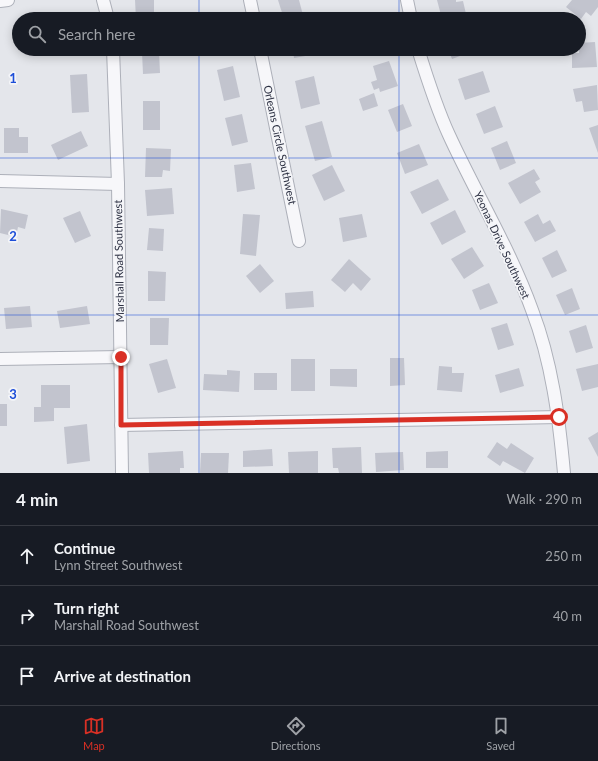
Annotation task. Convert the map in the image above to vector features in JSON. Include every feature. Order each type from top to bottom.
[{"type":"street","points":[[0,1],[8,0]]},
{"type":"street","points":[[103,0],[106,12]]},
{"type":"street","points":[[250,0],[253,12]]},
{"type":"street","points":[[407,0],[410,12]]},
{"type":"street","name":"Marshall Road Southwest","points":[[113,56],[118,184],[122,473]]},
{"type":"street","name":"Orleans Circle Southwest","points":[[261,56],[299,241]]},
{"type":"street","name":"Yeonas Drive Southwest","points":[[420,56],[432,94],[449,135],[516,269],[533,310],[544,346],[559,417],[564,473]]},
{"type":"street","points":[[0,181],[118,184]]},
{"type":"street","points":[[0,359],[121,357]]},
{"type":"street","points":[[121,425],[559,417]]},
{"type":"building","points":[[135,0],[154,0],[154,12],[136,12]]},
{"type":"building","points":[[278,0],[299,0],[302,12],[282,12]]},
{"type":"building","points":[[437,0],[456,0],[456,2],[463,1],[466,12],[440,12]]},
{"type":"building","points":[[572,0],[598,0],[598,7],[591,16],[586,12],[572,12],[566,7]]},
{"type":"building","points":[[595,42],[597,67],[572,68],[572,56],[586,56],[586,43]]},
{"type":"building","points":[[142,56],[159,56],[160,73],[143,74]]},
{"type":"building","points":[[294,56],[305,56],[294,58]]},
{"type":"building","points":[[451,56],[460,56],[452,59]]},
{"type":"building","points":[[389,61],[398,86],[380,92],[379,88],[374,90],[371,82],[377,80],[373,66]]},
{"type":"building","points":[[233,66],[240,97],[224,101],[217,70]]},
{"type":"building","points":[[483,71],[490,92],[465,100],[458,79]]},
{"type":"building","points":[[87,74],[89,112],[72,113],[70,75]]},
{"type":"building","points":[[314,76],[320,104],[301,109],[295,81]]},
{"type":"building","points":[[597,85],[598,110],[584,112],[582,101],[576,102],[573,89]]},
{"type":"building","points":[[374,93],[378,106],[363,111],[359,99]]},
{"type":"building","points":[[143,101],[160,101],[160,130],[143,130]]},
{"type":"building","points":[[403,104],[412,126],[397,132],[388,110]]},
{"type":"building","points":[[495,106],[503,127],[484,134],[476,114]]},
{"type":"building","points":[[242,114],[248,142],[232,146],[225,118]]},
{"type":"building","points":[[322,121],[332,157],[315,161],[305,126]]},
{"type":"building","points":[[598,125],[598,153],[589,128]]},
{"type":"building","points":[[4,128],[19,128],[19,137],[28,137],[28,153],[4,153]]},
{"type":"building","points":[[81,131],[88,146],[58,160],[51,145]]},
{"type":"building","points":[[507,141],[516,163],[500,170],[491,148]]},
{"type":"building","points":[[419,144],[428,165],[405,174],[397,153]]},
{"type":"building","points":[[146,148],[171,149],[170,171],[163,170],[162,177],[145,177]]},
{"type":"building","points":[[251,163],[255,189],[237,192],[234,165]]},
{"type":"building","points":[[332,165],[345,191],[324,201],[312,175]]},
{"type":"building","points":[[534,169],[540,179],[535,182],[541,192],[520,204],[508,183]]},
{"type":"building","points":[[438,179],[449,200],[422,214],[410,192]]},
{"type":"building","points":[[172,188],[174,214],[147,216],[145,190]]},
{"type":"building","points":[[1,209],[28,215],[25,229],[18,227],[16,237],[0,233]]},
{"type":"building","points":[[455,210],[466,232],[442,245],[430,223]]},
{"type":"building","points":[[80,211],[91,236],[75,243],[63,218]]},
{"type":"building","points":[[243,214],[260,215],[256,256],[240,254]]},
{"type":"building","points":[[362,214],[367,237],[343,242],[339,218]]},
{"type":"building","points":[[538,214],[543,224],[550,220],[556,231],[535,242],[524,222]]},
{"type":"building","points":[[149,228],[164,229],[163,251],[147,250]]},
{"type":"building","points":[[472,247],[484,266],[464,279],[451,259]]},
{"type":"building","points":[[557,250],[567,271],[552,278],[542,258]]},
{"type":"building","points":[[349,259],[371,279],[361,291],[353,283],[345,292],[331,280]]},
{"type":"building","points":[[260,264],[274,281],[260,293],[246,276]]},
{"type":"building","points":[[148,271],[166,272],[165,301],[148,301]]},
{"type":"building","points":[[489,283],[498,303],[480,310],[472,290]]},
{"type":"building","points":[[572,288],[580,309],[565,315],[556,295]]},
{"type":"building","points":[[313,291],[314,307],[286,309],[285,293]]},
{"type":"building","points":[[30,306],[32,327],[6,329],[4,308]]},
{"type":"building","points":[[87,306],[90,324],[60,328],[57,311]]},
{"type":"building","points":[[150,318],[169,318],[168,345],[150,345]]},
{"type":"building","points":[[507,323],[514,345],[498,350],[491,328]]},
{"type":"building","points":[[586,325],[593,348],[576,353],[569,331]]},
{"type":"building","points":[[390,358],[404,358],[405,385],[390,386]]},
{"type":"building","points":[[167,359],[176,388],[158,393],[149,364]]},
{"type":"building","points":[[291,359],[315,359],[315,391],[291,391]]},
{"type":"building","points":[[598,364],[598,387],[582,391],[576,369]]},
{"type":"building","points":[[439,366],[452,367],[452,373],[464,373],[462,392],[437,390]]},
{"type":"building","points":[[519,368],[524,386],[500,393],[495,375]]},
{"type":"building","points":[[330,369],[357,369],[357,387],[330,386]]},
{"type":"building","points":[[227,370],[240,371],[239,392],[203,390],[204,374],[227,375]]},
{"type":"building","points":[[254,373],[277,373],[277,390],[254,390]]},
{"type":"building","points":[[41,385],[70,385],[70,408],[54,408],[54,421],[34,422],[34,407],[41,407]]},
{"type":"building","points":[[0,404],[7,404],[7,426],[0,426]]},
{"type":"building","points":[[87,424],[90,461],[67,464],[64,427]]},
{"type":"building","points":[[598,432],[598,457],[588,438]]},
{"type":"building","points":[[497,442],[507,449],[511,443],[534,458],[525,473],[503,461],[500,466],[487,457]]},
{"type":"building","points":[[361,447],[362,473],[339,473],[338,468],[333,468],[332,448]]},
{"type":"building","points":[[272,449],[273,466],[243,467],[243,451]]},
{"type":"building","points":[[183,451],[184,468],[180,468],[180,473],[149,473],[148,453]]},
{"type":"building","points":[[318,451],[318,473],[289,473],[288,452]]},
{"type":"building","points":[[448,451],[448,468],[426,468],[426,452]]},
{"type":"building","points":[[403,452],[404,470],[376,472],[375,453]]},
{"type":"building","points":[[201,453],[229,453],[228,473],[200,473]]},
{"type":"route","points":[[121,357],[121,425],[559,417]]}]
